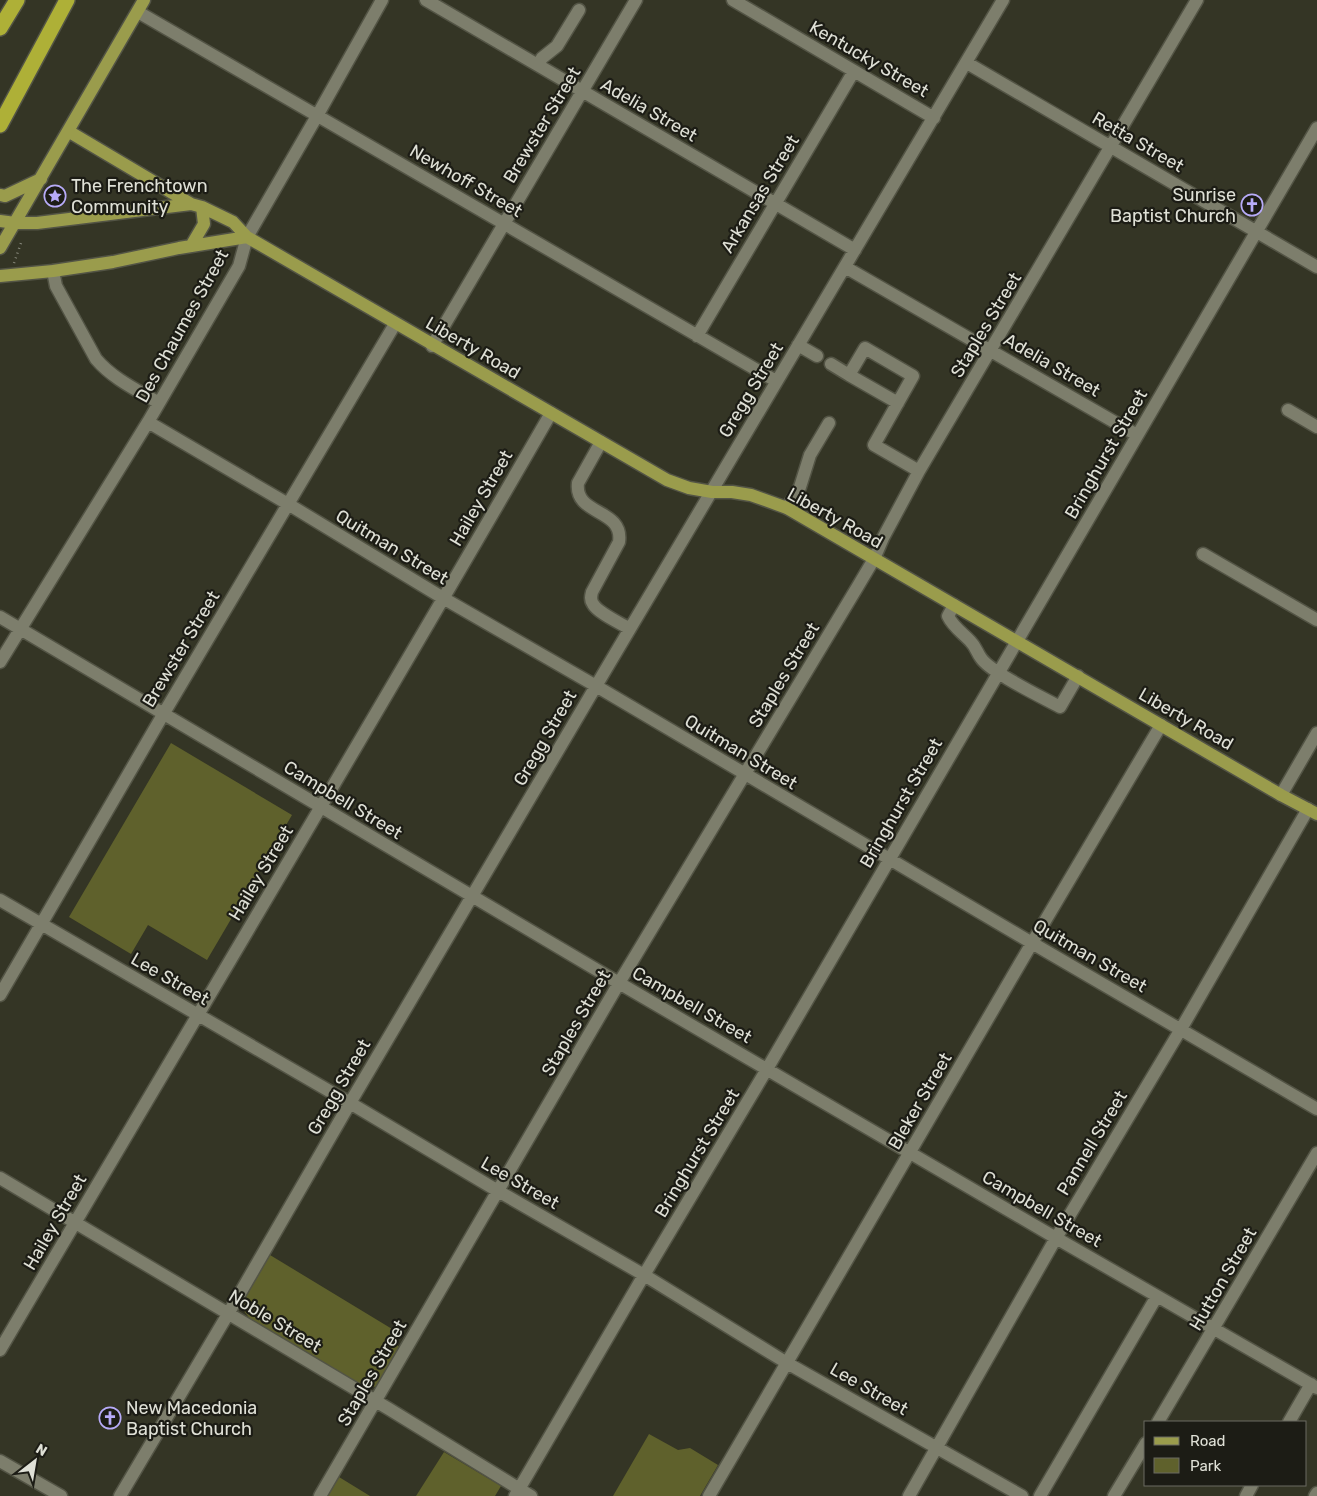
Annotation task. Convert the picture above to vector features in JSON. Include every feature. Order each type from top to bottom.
[{"type":"highway","points":[[0,27],[16,0]]},
{"type":"highway","points":[[0,125],[68,0]]},
{"type":"main road","points":[[0,248],[144,0]]},
{"type":"main road","name":"Liberty Road","points":[[68,131],[196,206],[233,222],[247,237],[432,346],[667,480],[689,488],[751,495],[787,508],[1312,812]]},
{"type":"main road","points":[[0,195],[5,196],[41,178]]},
{"type":"main road","points":[[0,221],[37,223],[196,206],[204,224],[191,246]]},
{"type":"main road","points":[[0,276],[53,271],[112,262],[247,237]]},
{"type":"street","name":"Des Chaumes Street","points":[[0,662],[148,422],[239,266],[247,237],[382,0]]},
{"type":"street","name":"Adelia Street","points":[[426,0],[855,250]]},
{"type":"street","name":"Brewster Street","points":[[432,346],[636,0]]},
{"type":"street","name":"Kentucky Street","points":[[733,0],[934,118]]},
{"type":"street","name":"Gregg Street","points":[[120,1496],[472,896],[1003,0]]},
{"type":"street","name":"Staples Street","points":[[320,1496],[619,983],[874,559],[883,538],[919,471],[1197,0]]},
{"type":"street","points":[[538,65],[542,58],[558,46],[579,10]]},
{"type":"street","name":"Newhoff Street","points":[[138,12],[776,381]]},
{"type":"street","name":"Retta Street","points":[[967,63],[1317,267]]},
{"type":"street","name":"Arkansas Street","points":[[697,336],[854,71]]},
{"type":"street","name":"Bringhurst Street","points":[[517,1492],[767,1069],[1317,128]]},
{"type":"street","name":"Adelia Street","points":[[845,267],[1137,435]]},
{"type":"street","points":[[53,271],[56,286],[96,359],[112,375],[159,403]]},
{"type":"street","name":"Brewster Street","points":[[0,995],[164,713],[396,324]]},
{"type":"street","points":[[798,345],[817,356]]},
{"type":"street","points":[[849,375],[866,348],[913,376],[874,445],[919,471]]},
{"type":"street","points":[[831,364],[898,403]]},
{"type":"street","points":[[1288,410],[1317,427]]},
{"type":"street","name":"Hailey Street","points":[[0,1350],[551,413]]},
{"type":"street","name":"Quitman Street","points":[[148,422],[443,598],[1317,1109]]},
{"type":"street","points":[[787,508],[800,486],[810,456],[829,423]]},
{"type":"street","points":[[601,442],[578,483],[577,490],[580,499],[585,504],[613,521],[618,527],[620,535],[619,542],[590,598],[598,609],[630,629]]},
{"type":"street","points":[[1203,554],[1317,620]]},
{"type":"street","points":[[954,605],[948,616],[951,622],[977,649],[981,659],[998,672],[1060,707],[1078,676]]},
{"type":"street","name":"Campbell Street","points":[[0,617],[619,983],[1314,1386]]},
{"type":"street","name":"Bleker Street","points":[[709,1496],[1161,725]]},
{"type":"street","points":[[1281,795],[1317,733]]},
{"type":"street","name":"Pannell Street","points":[[909,1496],[1056,1238],[1312,812]]},
{"type":"street","name":"Lee Street","points":[[0,900],[644,1275],[787,1363],[1022,1496]]},
{"type":"street","name":"Hutton Street","points":[[1159,1421],[1317,1153]]},
{"type":"street","name":"Noble Street","points":[[0,1178],[376,1402],[517,1492],[530,1496]]},
{"type":"street","points":[[1040,1496],[1157,1296]]},
{"type":"street","points":[[1290,1421],[1314,1386]]},
{"type":"street","points":[[1114,1496],[1144,1445]]},
{"type":"street","points":[[0,1460],[61,1496]]},
{"type":"path","points":[[13,264],[21,243]]},
{"type":"green space","points":[[171,743],[292,815],[207,960],[148,925],[131,954],[69,917]]},
{"type":"green space","points":[[270,1255],[402,1335],[395,1344],[400,1347],[377,1386],[364,1388],[250,1319],[244,1311],[243,1302]]},
{"type":"green space","points":[[649,1434],[678,1450],[690,1448],[718,1465],[700,1496],[613,1496]]},
{"type":"green space","points":[[444,1452],[501,1486],[495,1496],[416,1496]]},
{"type":"green space","points":[[339,1477],[370,1496],[328,1496]]},
{"type":"place","name":"The Frenchtown Community","points":[[55,196]]},
{"type":"place","name":"Sunrise Baptist Church","points":[[1252,205]]},
{"type":"place","name":"New Macedonia Baptist Church","points":[[110,1418]]}]
